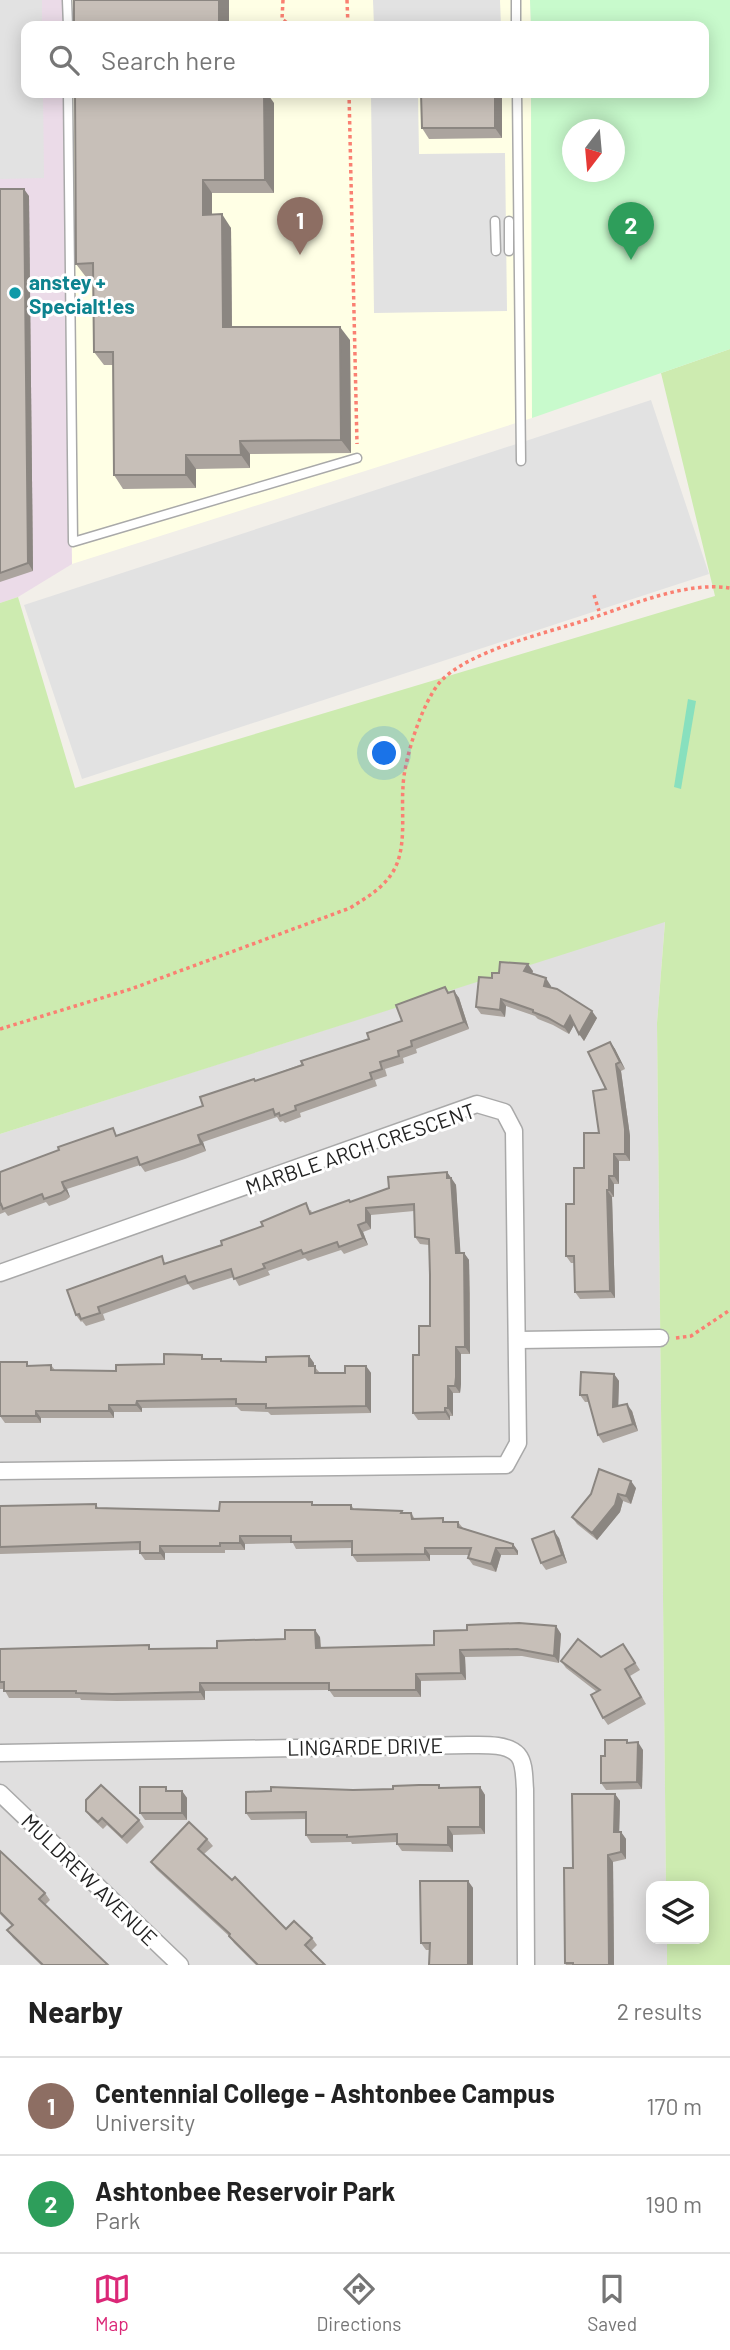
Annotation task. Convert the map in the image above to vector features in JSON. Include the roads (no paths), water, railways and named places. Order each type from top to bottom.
[{"type":"street","name":"MARBLE ARCH CRESCENT","points":[[0,1273],[477,1104],[504,1112],[514,1131],[518,1443],[506,1465],[0,1471]]},
{"type":"street","points":[[518,1340],[660,1338]]},
{"type":"street","name":"LINGARDE DRIVE","points":[[0,1753],[468,1745],[492,1745],[509,1750],[518,1755],[525,1789],[526,1965]]},
{"type":"street","name":"MULDREW AVENUE","points":[[0,1793],[180,1965]]},
{"type":"lane","points":[[67,0],[68,21]]},
{"type":"lane","points":[[516,0],[516,21]]},
{"type":"lane","points":[[68,98],[73,542],[357,458]]},
{"type":"lane","points":[[517,98],[514,251],[521,461]]},
{"type":"lane","points":[[495,221],[496,251]]},
{"type":"place","name":"Centennial College - Ashtonbee Campus","points":[[300,255]]},
{"type":"place","name":"Ashtonbee Reservoir Park","points":[[631,260]]},
{"type":"place","name":"anstey + Specialt!es","points":[[15,293]]}]
